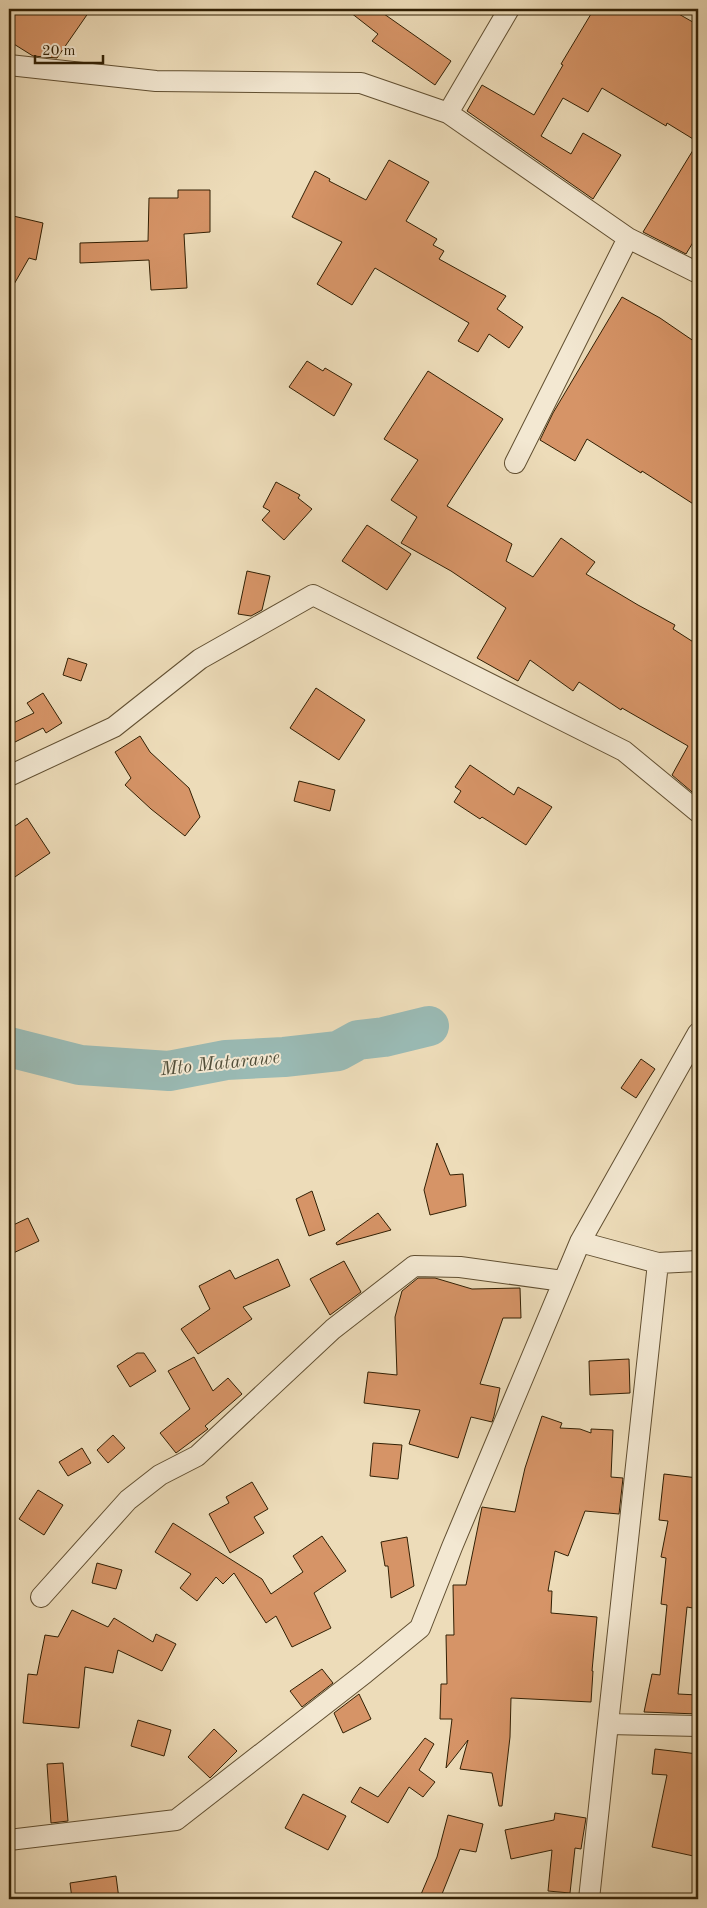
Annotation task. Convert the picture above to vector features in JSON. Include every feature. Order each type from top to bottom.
[{"type":"street","points":[[448,114],[508,9]]},
{"type":"street","points":[[9,65],[156,81],[361,83],[448,114],[628,238],[698,274]]},
{"type":"street","points":[[514,463],[628,238]]},
{"type":"street","points":[[9,776],[114,727],[200,659],[313,594],[624,752],[698,812]]},
{"type":"street","points":[[9,1840],[176,1820],[366,1673],[420,1628],[580,1242],[698,1033]]},
{"type":"street","points":[[580,1242],[658,1263],[698,1261]]},
{"type":"street","points":[[589,1899],[658,1263]]},
{"type":"street","points":[[41,1597],[128,1500],[160,1475],[197,1456],[333,1329],[414,1266],[460,1267],[563,1281]]},
{"type":"street","points":[[608,1724],[698,1726]]},
{"type":"building","points":[[9,9],[91,9],[57,58],[33,56],[9,41]]},
{"type":"building","points":[[346,9],[377,9],[451,61],[435,85],[372,41],[378,34]]},
{"type":"building","points":[[594,9],[670,9],[698,25],[698,142],[667,123],[666,126],[602,88],[588,112],[563,98],[541,136],[571,154],[583,133],[621,155],[593,199],[467,111],[482,85],[534,115],[563,65],[561,64]]},
{"type":"building","points":[[698,142],[698,234],[686,254],[643,232]]},
{"type":"building","points":[[389,160],[429,182],[406,221],[437,239],[433,245],[444,251],[439,259],[506,296],[497,309],[523,327],[509,348],[489,334],[478,352],[458,341],[469,323],[375,268],[352,305],[317,284],[342,242],[292,217],[315,171],[330,179],[329,181],[366,200]]},
{"type":"building","points":[[178,190],[210,190],[210,232],[184,234],[187,288],[151,290],[149,260],[80,263],[80,243],[148,241],[149,198],[178,198]]},
{"type":"building","points":[[9,215],[43,223],[36,260],[29,258],[9,293]]},
{"type":"building","points":[[622,297],[660,318],[698,344],[698,507],[587,439],[575,461],[540,440],[553,413]]},
{"type":"building","points":[[307,361],[323,371],[325,368],[352,384],[334,416],[289,387]]},
{"type":"building","points":[[428,371],[503,419],[447,506],[512,544],[506,561],[533,577],[561,538],[595,562],[586,574],[675,625],[673,629],[698,645],[698,797],[672,775],[688,746],[622,708],[621,710],[579,682],[573,691],[530,660],[518,681],[477,658],[506,608],[451,571],[401,543],[417,517],[391,500],[418,460],[384,439]]},
{"type":"building","points":[[276,482],[300,495],[298,498],[312,509],[284,540],[262,520],[270,511],[263,507]]},
{"type":"building","points":[[367,525],[411,554],[387,590],[342,561]]},
{"type":"building","points":[[247,571],[270,576],[262,610],[251,616],[238,614]]},
{"type":"building","points":[[68,658],[87,664],[81,681],[63,675]]},
{"type":"building","points":[[316,688],[365,720],[339,760],[290,728]]},
{"type":"building","points":[[43,693],[62,723],[46,733],[43,728],[9,745],[9,725],[34,713],[27,703]]},
{"type":"building","points":[[140,736],[150,752],[189,788],[200,817],[185,836],[125,785],[131,778],[115,752]]},
{"type":"building","points":[[470,765],[514,795],[518,787],[552,807],[526,845],[454,802],[461,791],[455,787]]},
{"type":"building","points":[[299,781],[335,790],[330,811],[294,801]]},
{"type":"building","points":[[27,818],[50,853],[9,881],[9,830]]},
{"type":"building","points":[[641,1059],[655,1069],[636,1098],[621,1088]]},
{"type":"building","points":[[437,1143],[450,1175],[463,1174],[466,1206],[430,1215],[424,1190]]},
{"type":"building","points":[[312,1191],[325,1230],[309,1236],[296,1199]]},
{"type":"building","points":[[378,1213],[391,1230],[337,1245],[336,1243]]},
{"type":"building","points":[[28,1218],[39,1241],[9,1255],[9,1227]]},
{"type":"building","points":[[278,1259],[290,1286],[243,1307],[252,1319],[198,1354],[181,1329],[210,1309],[199,1286],[230,1270],[235,1279]]},
{"type":"building","points":[[344,1261],[361,1292],[330,1315],[310,1279]]},
{"type":"building","points":[[418,1278],[435,1278],[472,1289],[520,1288],[521,1318],[503,1318],[480,1384],[500,1388],[492,1422],[471,1417],[458,1458],[409,1444],[420,1410],[364,1403],[368,1372],[397,1375],[395,1317],[402,1291]]},
{"type":"building","points":[[137,1353],[144,1353],[156,1371],[130,1387],[117,1366]]},
{"type":"building","points":[[194,1357],[213,1391],[228,1378],[242,1394],[205,1426],[208,1429],[176,1453],[160,1433],[190,1409],[168,1371]]},
{"type":"building","points":[[629,1359],[630,1393],[590,1395],[589,1361]]},
{"type":"building","points":[[542,1416],[562,1423],[560,1428],[580,1429],[591,1433],[591,1429],[613,1430],[611,1477],[623,1478],[619,1514],[585,1511],[568,1556],[555,1551],[548,1591],[552,1591],[551,1613],[597,1617],[591,1702],[511,1698],[510,1737],[502,1806],[499,1806],[492,1773],[460,1769],[468,1740],[446,1768],[452,1719],[440,1719],[441,1684],[447,1684],[446,1635],[454,1635],[453,1585],[466,1585],[482,1507],[515,1512],[525,1468]]},
{"type":"building","points":[[113,1435],[125,1448],[108,1463],[97,1450]]},
{"type":"building","points":[[373,1443],[402,1445],[398,1479],[370,1476]]},
{"type":"building","points":[[82,1448],[91,1463],[68,1476],[59,1462]]},
{"type":"building","points":[[664,1474],[698,1478],[698,1609],[687,1607],[678,1694],[698,1695],[698,1714],[644,1712],[652,1674],[660,1675],[667,1605],[661,1604],[666,1558],[661,1557],[668,1521],[659,1520]]},
{"type":"building","points":[[252,1482],[268,1509],[254,1517],[264,1533],[230,1553],[209,1514],[229,1503],[226,1497]]},
{"type":"building","points":[[38,1490],[63,1505],[44,1535],[19,1519]]},
{"type":"building","points":[[173,1523],[262,1579],[271,1594],[303,1572],[293,1556],[322,1536],[346,1571],[314,1593],[331,1628],[292,1647],[276,1616],[266,1623],[234,1573],[223,1584],[216,1577],[197,1601],[180,1588],[191,1574],[155,1552]]},
{"type":"building","points":[[407,1537],[414,1586],[391,1598],[388,1566],[385,1566],[381,1542]]},
{"type":"building","points":[[97,1563],[122,1570],[116,1589],[92,1583]]},
{"type":"building","points":[[72,1610],[108,1627],[114,1618],[153,1642],[156,1634],[176,1644],[162,1671],[118,1650],[113,1673],[85,1667],[79,1728],[23,1723],[28,1674],[37,1675],[45,1635],[58,1637]]},
{"type":"building","points":[[322,1669],[333,1683],[302,1707],[290,1691]]},
{"type":"building","points":[[359,1694],[371,1719],[343,1733],[334,1713]]},
{"type":"building","points":[[138,1720],[171,1730],[164,1756],[131,1746]]},
{"type":"building","points":[[214,1729],[237,1751],[210,1778],[188,1757]]},
{"type":"building","points":[[425,1738],[434,1744],[419,1770],[435,1782],[423,1797],[409,1787],[388,1823],[351,1802],[360,1787],[378,1797]]},
{"type":"building","points":[[655,1749],[698,1754],[693,1810],[698,1811],[698,1857],[652,1847],[667,1775],[652,1774]]},
{"type":"building","points":[[63,1763],[68,1821],[51,1823],[47,1764]]},
{"type":"building","points":[[303,1794],[346,1816],[328,1850],[285,1828]]},
{"type":"building","points":[[555,1813],[586,1818],[581,1849],[575,1848],[570,1893],[548,1891],[552,1850],[511,1859],[505,1830],[554,1820]]},
{"type":"building","points":[[448,1815],[483,1824],[476,1852],[460,1849],[440,1899],[419,1899],[437,1857]]},
{"type":"building","points":[[116,1876],[119,1899],[72,1899],[70,1883]]},
{"type":"waterway","name":"Mto Matarawe","points":[[9,1047],[80,1065],[169,1071],[226,1060],[284,1057],[338,1051],[358,1040],[384,1037],[429,1026]]}]
